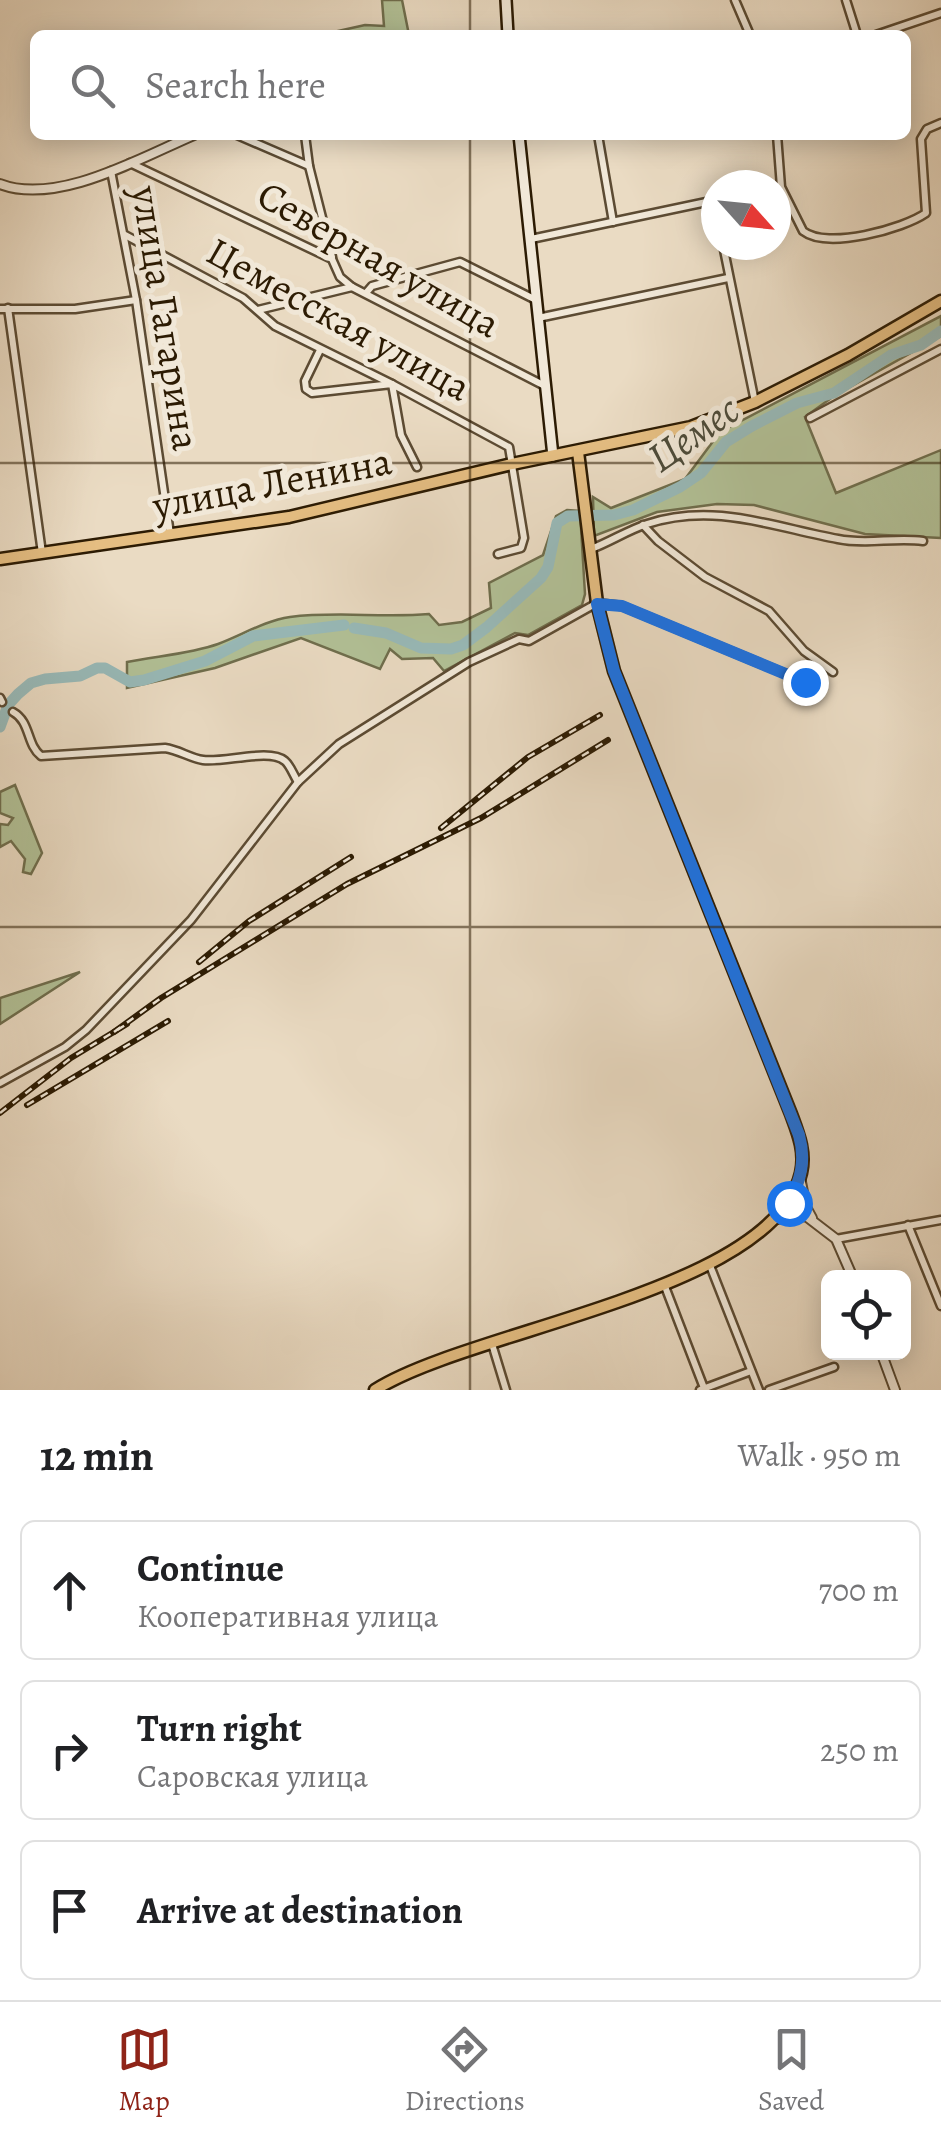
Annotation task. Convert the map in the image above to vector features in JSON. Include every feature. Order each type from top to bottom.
[{"type":"main road","points":[[506,0],[508,30]]},
{"type":"main road","points":[[519,140],[553,456]]},
{"type":"main road","points":[[376,1390],[423,1368],[664,1284],[709,1263],[775,1220],[789,1203],[800,1178],[803,1152],[799,1135],[614,671],[599,604],[578,452],[691,427],[754,402],[848,355],[941,301]]},
{"type":"main road","name":"улица Ленина","points":[[0,559],[289,516],[578,452]]},
{"type":"street","points":[[735,0],[748,30]]},
{"type":"street","points":[[846,0],[855,30]]},
{"type":"street","points":[[891,30],[941,13]]},
{"type":"street","points":[[791,209],[803,231],[824,240],[864,235],[922,217],[928,210],[921,139],[927,129],[941,123]]},
{"type":"street","points":[[0,184],[13,189],[42,190],[111,171],[182,140]]},
{"type":"street","points":[[249,140],[309,166]]},
{"type":"street","points":[[306,140],[332,259]]},
{"type":"street","points":[[599,140],[613,222]]},
{"type":"street","points":[[776,140],[778,170]]},
{"type":"street","name":"Северная улица","points":[[129,162],[332,259],[340,276],[352,287],[543,385]]},
{"type":"street","name":"улица Гагарина","points":[[111,171],[136,300],[170,534]]},
{"type":"street","points":[[531,239],[701,203]]},
{"type":"street","name":"Цемесская улица","points":[[125,234],[243,298],[274,326],[509,447],[512,464]]},
{"type":"street","points":[[725,260],[754,402]]},
{"type":"street","points":[[366,293],[372,286],[460,262],[536,300]]},
{"type":"street","points":[[538,318],[728,278]]},
{"type":"street","points":[[257,310],[352,287]]},
{"type":"street","points":[[42,553],[4,309],[75,309],[136,300]]},
{"type":"street","points":[[810,418],[941,349]]},
{"type":"street","points":[[320,350],[305,381],[306,389],[312,394],[392,384],[401,435],[417,467]]},
{"type":"street","points":[[498,554],[521,548],[524,538],[512,464]]},
{"type":"street","points":[[591,550],[643,525],[719,514],[865,543],[923,540]]},
{"type":"street","points":[[643,525],[706,577],[770,611],[804,650],[833,672]]},
{"type":"street","points":[[0,1083],[65,1047],[86,1030],[190,920],[298,782],[339,744],[469,662],[519,639],[529,641],[599,604],[622,606],[805,682]]},
{"type":"street","points":[[13,712],[25,722],[35,752],[42,756],[165,748],[184,751],[198,760],[273,755],[286,762],[298,782]]},
{"type":"street","points":[[800,1178],[810,1219]]},
{"type":"street","points":[[789,1203],[836,1239],[850,1270]]},
{"type":"street","points":[[775,1220],[810,1219]]},
{"type":"street","points":[[836,1239],[941,1220]]},
{"type":"street","points":[[908,1226],[941,1306]]},
{"type":"street","points":[[709,1263],[759,1390]]},
{"type":"street","points":[[664,1284],[702,1389],[750,1372]]},
{"type":"street","points":[[492,1344],[506,1390]]},
{"type":"street","points":[[884,1360],[895,1390]]},
{"type":"street","points":[[769,1390],[834,1367]]},
{"type":"green space","points":[[382,0],[402,0],[408,30],[342,30],[365,25],[384,26]]},
{"type":"green space","points":[[941,316],[941,336],[834,396],[805,417],[836,493],[941,450],[941,538],[865,534],[754,505],[717,504],[657,512],[594,536],[593,497],[611,508],[685,479],[720,432]]},
{"type":"green space","points":[[567,510],[580,511],[585,594],[582,605],[528,635],[515,633],[444,671],[433,658],[402,659],[390,649],[380,669],[301,638],[215,668],[127,688],[127,662],[207,647],[290,617],[429,614],[439,625],[462,622],[491,608],[489,583],[543,555],[556,516]]},
{"type":"green space","points":[[15,785],[42,853],[31,874],[23,872],[25,859],[11,841],[0,847],[0,824],[8,825],[13,818],[0,813],[0,792]]},
{"type":"green space","points":[[80,972],[0,1024],[0,998]]},
{"type":"waterway","name":"Цемес","points":[[354,628],[386,633],[421,648],[451,649],[463,645],[541,578],[548,567],[557,523],[568,516],[614,515],[633,510],[680,487],[701,473],[726,442],[752,426],[797,403],[834,393],[891,355],[921,345],[941,331]]},
{"type":"waterway","name":"Цемес","points":[[0,727],[8,705],[31,683],[80,676],[97,668],[105,668],[130,682],[144,680],[205,661],[253,636],[344,625]]},
{"type":"railway","points":[[441,828],[528,757],[600,715]]},
{"type":"railway","points":[[114,1032],[161,998],[347,884],[481,818],[608,740]]},
{"type":"railway","points":[[199,962],[249,921],[351,857]]},
{"type":"railway","points":[[27,1105],[168,1021]]},
{"type":"railway","points":[[0,1113],[71,1058],[127,1024]]},
{"type":"route","points":[[789,1203],[802,1172],[799,1135],[614,671],[597,604],[622,606],[805,682]]}]
